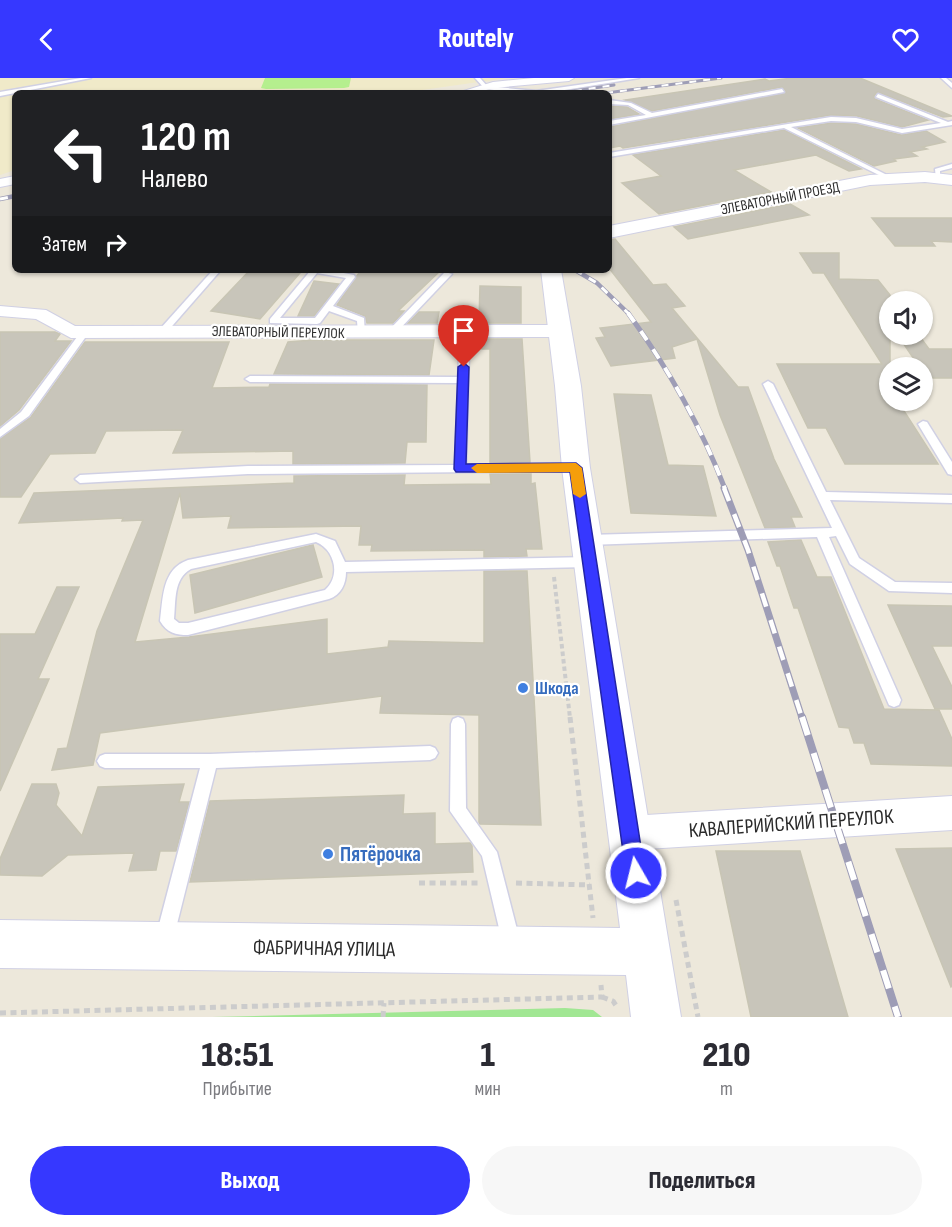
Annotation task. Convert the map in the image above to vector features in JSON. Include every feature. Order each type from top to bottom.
[{"type":"street","points":[[467,90],[480,80],[569,78]]},
{"type":"street","name":"ЭЛЕВАТОРНЫЙ ПРОЕЗД","points":[[612,231],[889,178],[947,175]]},
{"type":"street","points":[[551,273],[561,331],[576,468],[656,1017]]},
{"type":"street","name":"ЭЛЕВАТОРНЫЙ ПЕРЕУЛОК","points":[[0,311],[40,314],[71,332],[561,331]]},
{"type":"street","name":"КАВАЛЕРИЙСКИЙ ПЕРЕУЛОК","points":[[630,833],[952,813]]},
{"type":"street","name":"ФАБРИЧНАЯ УЛИЦА","points":[[0,944],[647,952]]},
{"type":"lane","points":[[22,90],[89,78]]},
{"type":"lane","points":[[556,90],[637,78]]},
{"type":"lane","points":[[943,78],[952,86]]},
{"type":"lane","points":[[480,80],[523,90]]},
{"type":"lane","points":[[612,122],[782,91]]},
{"type":"lane","points":[[878,96],[949,123]]},
{"type":"lane","points":[[612,102],[629,104],[651,114]]},
{"type":"lane","points":[[612,155],[840,118],[902,130],[949,123]]},
{"type":"lane","points":[[786,127],[889,178]]},
{"type":"lane","points":[[163,331],[214,273]]},
{"type":"lane","points":[[313,273],[273,321],[316,321],[351,277],[331,273]]},
{"type":"lane","points":[[391,333],[448,274]]},
{"type":"lane","points":[[327,307],[361,320],[362,333]]},
{"type":"lane","points":[[0,434],[25,414],[86,331]]},
{"type":"lane","points":[[460,469],[464,354]]},
{"type":"lane","points":[[250,379],[463,380]]},
{"type":"lane","points":[[768,384],[854,561],[893,587],[952,588]]},
{"type":"lane","points":[[923,424],[952,471]]},
{"type":"lane","points":[[80,478],[248,470],[576,468]]},
{"type":"lane","points":[[821,496],[952,500]]},
{"type":"lane","points":[[340,567],[552,564],[589,551],[838,532]]},
{"type":"lane","points":[[821,533],[894,700]]},
{"type":"lane","points":[[316,538],[325,540],[335,549],[340,567],[341,579],[338,586],[329,594],[188,629],[176,629],[168,621],[172,579],[178,569],[188,564],[316,538]]},
{"type":"lane","points":[[458,724],[458,811],[489,852],[513,951]]},
{"type":"lane","points":[[105,761],[210,761],[430,753]]},
{"type":"lane","points":[[162,946],[210,761]]},
{"type":"path","points":[[552,564],[602,997]]},
{"type":"path","points":[[0,1013],[602,997],[613,1001],[618,1017]]},
{"type":"path","points":[[383,1017],[384,1003]]},
{"type":"shaded area","points":[[0,78],[507,78],[422,90],[12,90],[12,171],[0,175]]},
{"type":"green space","points":[[265,78],[351,78],[349,87],[344,88],[266,89],[261,88]]},
{"type":"green space","points":[[565,1008],[593,1010],[602,1017],[212,1017]]},
{"type":"building","points":[[792,78],[860,78],[952,116],[943,117],[877,92],[875,99],[928,120],[902,127],[857,116],[831,115],[623,148],[620,146],[612,147],[612,126],[786,92],[782,87],[652,111],[625,100],[765,79],[769,81]]},
{"type":"building","points":[[612,106],[627,107],[639,114],[612,118]]},
{"type":"building","points":[[831,123],[856,124],[901,135],[926,131],[945,142],[910,152],[917,156],[894,159],[896,161],[874,166],[798,128]]},
{"type":"building","points":[[784,130],[861,169],[849,171],[816,155],[734,170],[771,192],[659,214],[622,183],[661,176],[633,155]]},
{"type":"building","points":[[790,204],[809,215],[688,239],[674,227]]},
{"type":"building","points":[[872,218],[952,218],[952,242],[931,241],[935,246],[895,246]]},
{"type":"building","points":[[615,239],[653,285],[666,284],[685,306],[672,308],[738,387],[748,387],[774,459],[802,517],[791,517],[795,527],[765,528],[720,415],[697,339],[672,347],[675,358],[611,366],[596,338],[605,337],[600,328],[651,322],[612,272],[612,240]]},
{"type":"building","points":[[800,253],[839,253],[839,279],[878,280],[887,291],[879,291],[879,345],[890,345],[890,357],[879,357],[879,359],[824,273],[813,273]]},
{"type":"building","points":[[247,273],[300,273],[260,319],[211,311]]},
{"type":"building","points":[[359,273],[438,273],[398,311],[404,311],[393,323],[367,323],[365,316],[337,305]]},
{"type":"building","points":[[314,281],[339,284],[314,316],[298,316]]},
{"type":"building","points":[[480,286],[521,287],[521,323],[482,323],[482,320],[479,320]]},
{"type":"building","points":[[419,312],[439,312],[437,323],[408,323]]},
{"type":"building","points":[[0,332],[55,332],[60,334],[55,341],[71,341],[19,410],[0,426]]},
{"type":"building","points":[[482,339],[522,339],[530,462],[490,463],[490,349],[482,349]]},
{"type":"building","points":[[434,340],[429,375],[274,374],[288,342]]},
{"type":"building","points":[[85,342],[229,342],[212,388],[269,387],[270,384],[427,385],[426,442],[407,442],[405,463],[293,464],[293,451],[173,453],[183,430],[106,431],[95,453],[50,454],[21,497],[0,497],[0,439],[31,417]]},
{"type":"building","points":[[904,345],[926,345],[929,349],[952,349],[952,378],[933,378],[933,357],[913,357]]},
{"type":"building","points":[[777,364],[879,364],[879,411],[904,411],[938,464],[845,464],[826,428],[808,428]]},
{"type":"building","points":[[614,394],[651,395],[668,465],[703,466],[716,516],[631,513]]},
{"type":"building","points":[[490,474],[531,474],[531,484],[535,483],[542,549],[526,549],[527,556],[484,557],[484,550],[371,551],[372,545],[359,545],[361,526],[228,528],[231,516],[183,518],[180,493],[135,642],[327,619],[327,654],[388,647],[389,641],[484,643],[484,571],[527,571],[541,825],[480,824],[479,715],[380,713],[382,696],[100,733],[93,765],[52,770],[58,749],[67,748],[97,631],[143,520],[122,521],[123,518],[19,523],[34,493],[294,483],[294,476],[405,475],[404,485],[491,484]]},
{"type":"building","points":[[801,540],[817,577],[831,577],[884,709],[939,710],[952,739],[952,766],[871,764],[864,743],[854,743],[849,728],[839,727],[798,608],[794,608],[780,566],[777,566],[768,542]]},
{"type":"building","points":[[313,545],[322,577],[195,613],[190,575]]},
{"type":"building","points":[[57,587],[79,587],[38,679],[49,679],[0,791],[0,634],[35,634]]},
{"type":"building","points":[[888,605],[952,606],[952,646],[932,646],[952,687],[952,709],[935,709]]},
{"type":"building","points":[[32,784],[56,784],[59,793],[56,805],[82,836],[98,787],[184,784],[179,802],[189,802],[176,851],[160,851],[156,870],[129,871],[134,853],[68,855],[42,876],[0,875],[0,859]]},
{"type":"building","points":[[404,795],[403,814],[435,813],[435,844],[470,843],[473,872],[190,882],[210,801]]},
{"type":"building","points":[[952,848],[952,986],[951,987],[896,849]]},
{"type":"building","points":[[716,851],[800,851],[848,1017],[751,1017]]},
{"type":"railway","points":[[612,92],[721,78]]},
{"type":"railway","points":[[581,90],[614,85]]},
{"type":"railway","points":[[0,199],[12,197]]},
{"type":"railway","points":[[580,273],[597,283],[628,313]]},
{"type":"railway","points":[[628,313],[683,398],[725,489]]},
{"type":"railway","points":[[724,488],[748,550],[802,718]]},
{"type":"railway","points":[[802,717],[898,1017]]},
{"type":"slow traffic","points":[[477,468],[576,468],[580,494]]},
{"type":"place","name":"Шкода","points":[[523,688]]},
{"type":"place","name":"Пятёрочка","points":[[328,854]]},
{"type":"route","points":[[464,367],[460,469],[576,468],[636,873]]}]
